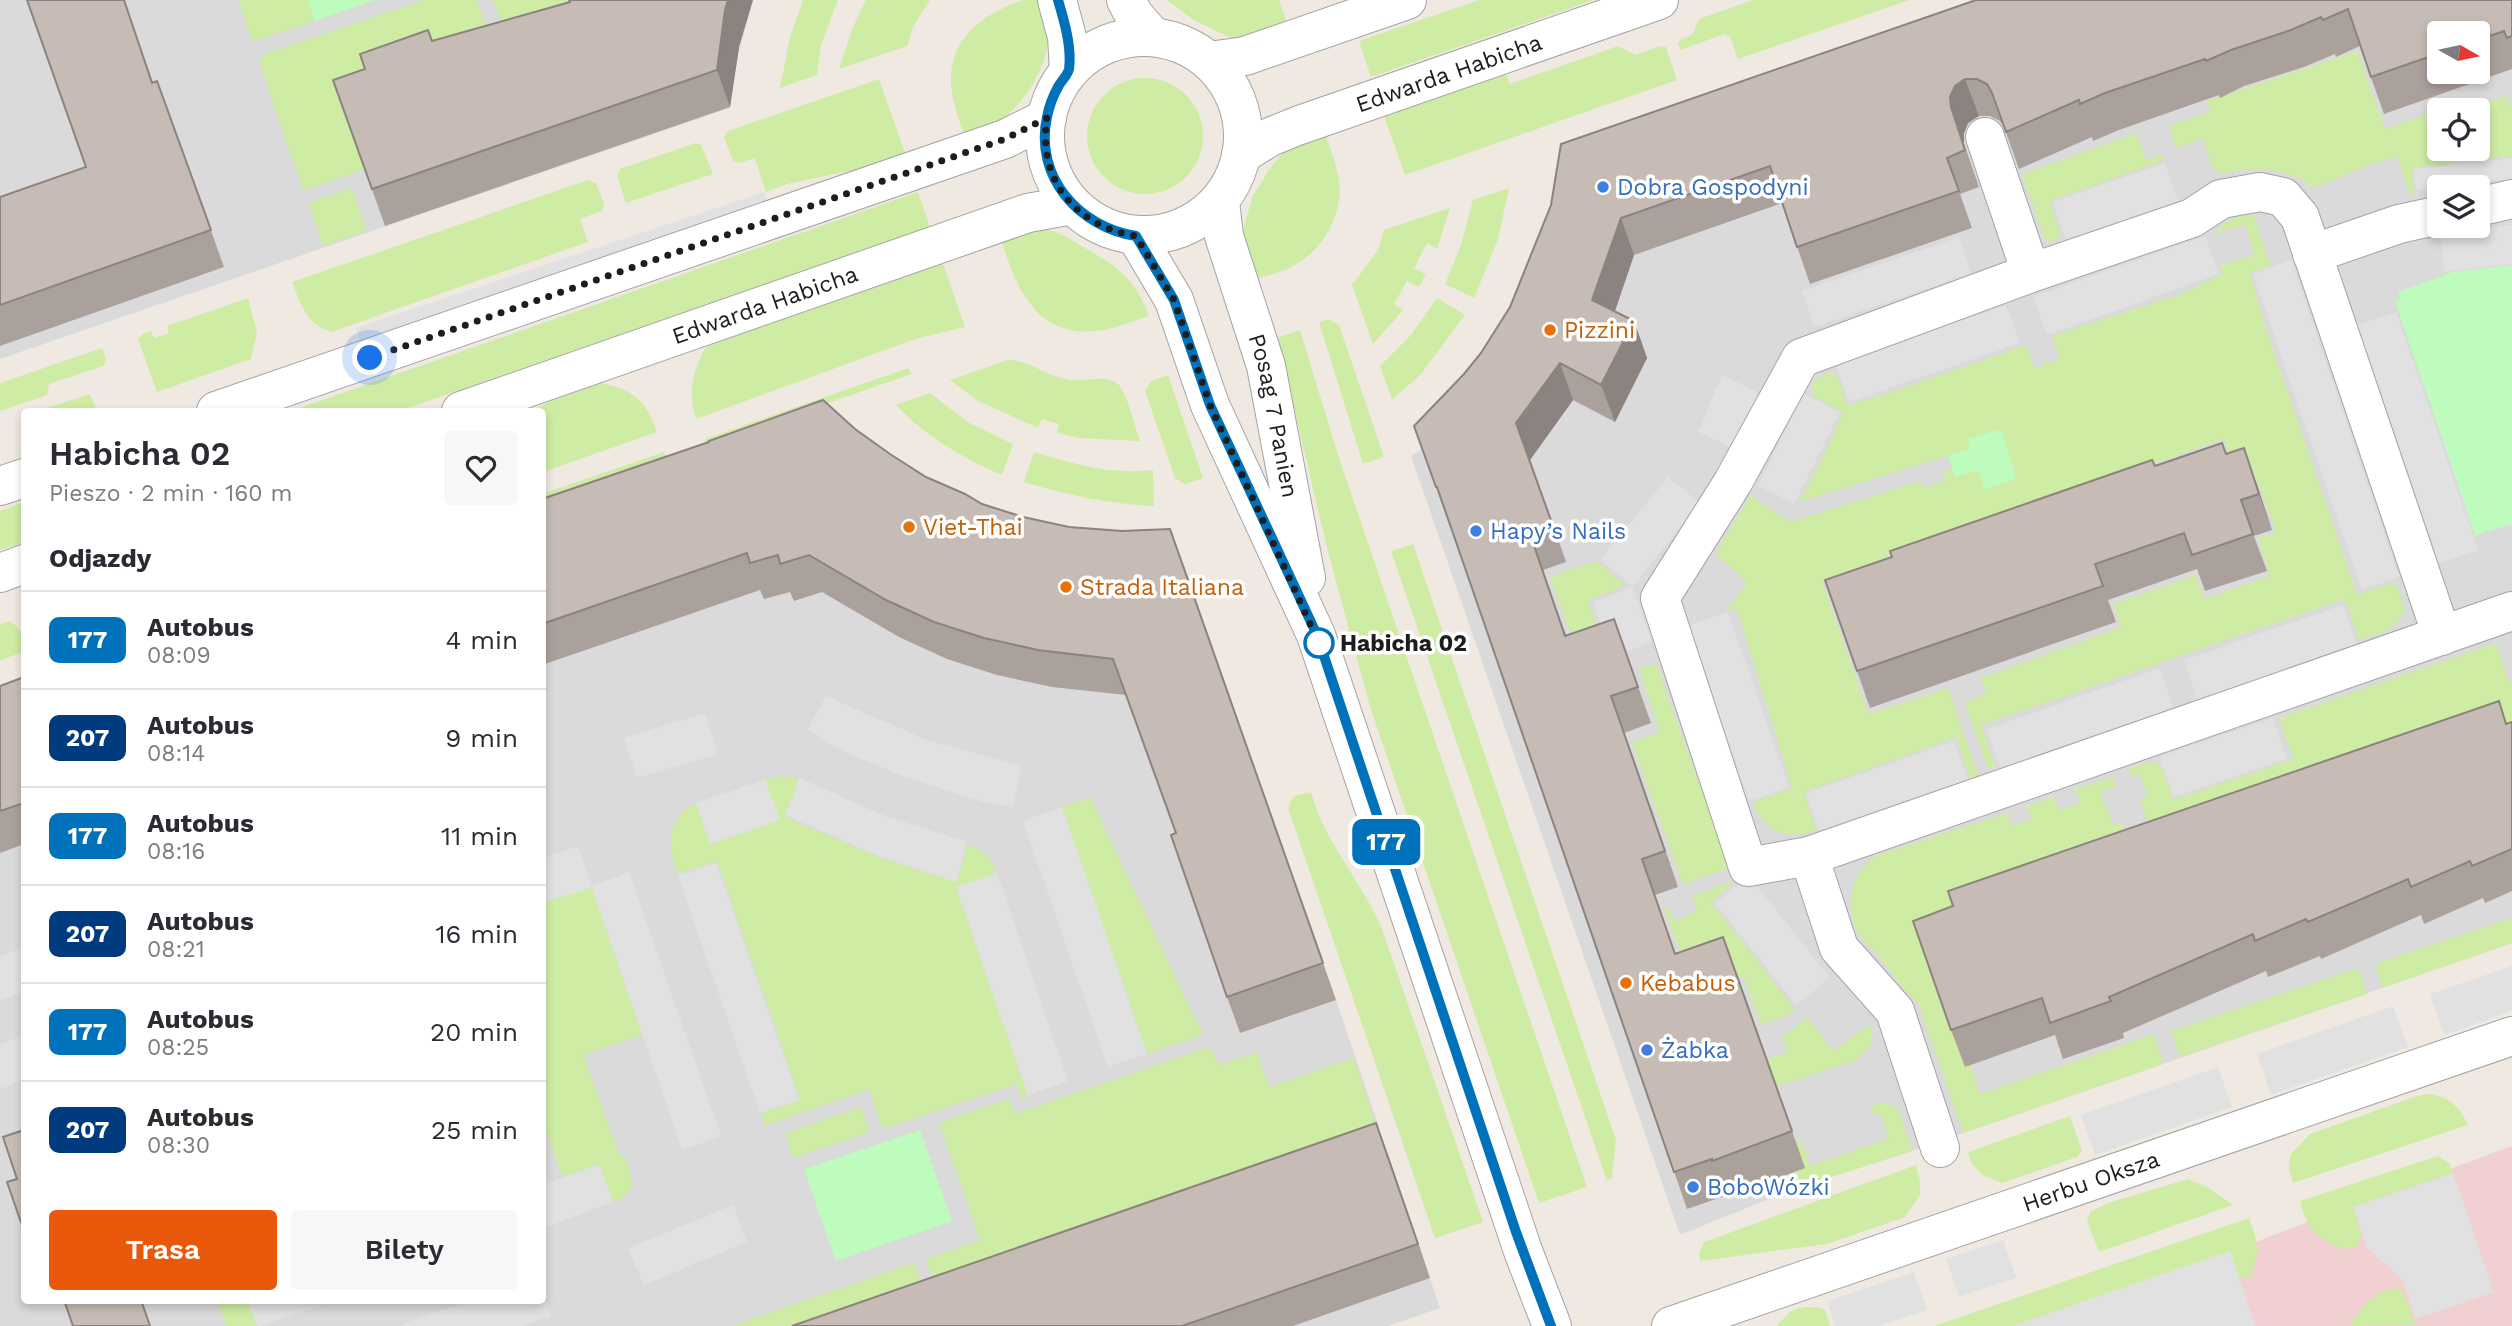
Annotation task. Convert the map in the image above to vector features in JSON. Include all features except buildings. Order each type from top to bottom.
[{"type":"street","points":[[1058,0],[1067,37],[1069,71]]},
{"type":"street","points":[[1126,0],[1134,15],[1153,37]]},
{"type":"street","points":[[1209,61],[1245,56],[1407,0]]},
{"type":"street","name":"Edwarda Habicha","points":[[1241,155],[1270,137],[1297,126],[1659,0]]},
{"type":"street","points":[[1132,37],[1153,37],[1183,44],[1209,61],[1224,76],[1238,103],[1244,134],[1236,174],[1220,201],[1205,215],[1187,226],[1157,235],[1136,236],[1106,228],[1087,218],[1072,205],[1054,179],[1045,138],[1047,118],[1057,88],[1069,71],[1084,57],[1112,42],[1132,37]]},
{"type":"street","points":[[225,408],[1005,139],[1047,118]]},
{"type":"street","points":[[1985,137],[2031,273]]},
{"type":"street","points":[[2442,636],[2300,217],[2283,197],[2260,192],[2221,200],[2192,219],[2031,273],[1801,358],[1733,482],[1660,598],[1748,867],[1809,856],[2442,636],[2512,611]]},
{"type":"street","points":[[2490,204],[2512,199]]},
{"type":"street","name":"Posag 7 Panien","points":[[1220,201],[1224,236],[1266,366],[1317,635]]},
{"type":"street","name":"Edwarda Habicha","points":[[470,408],[1028,213],[1072,205]]},
{"type":"street","points":[[2312,254],[2399,223],[2427,218]]},
{"type":"street","name":"Posag 7 Panien","points":[[1136,236],[1174,300],[1210,405],[1317,635],[1516,1232],[1552,1326]]},
{"type":"street","points":[[0,486],[21,479]]},
{"type":"street","points":[[0,573],[21,565]]},
{"type":"street","points":[[1809,856],[1839,948],[1895,1011],[1940,1148]]},
{"type":"street","name":"Herbu Oksza","points":[[1671,1326],[2512,1036]]},
{"type":"shaded area","points":[[0,0],[753,0],[735,67],[730,108],[0,359]]},
{"type":"shaded area","points":[[2512,0],[2512,943],[1912,1151],[1791,1190],[1680,1235],[1411,456],[1431,443],[1474,394],[1559,188]]},
{"type":"shaded area","points":[[2512,158],[2512,179],[2490,182],[2490,175],[2427,175],[2427,189],[2416,190],[2414,169]]},
{"type":"shaded area","points":[[2165,163],[2178,201],[2065,240],[2053,202]]},
{"type":"shaded area","points":[[764,192],[770,210],[363,349],[356,328]]},
{"type":"shaded area","points":[[2512,225],[2512,264],[2444,272],[2441,238],[2490,238],[2490,227]]},
{"type":"shaded area","points":[[2205,236],[2219,274],[2047,335],[2033,297]]},
{"type":"shaded area","points":[[1959,237],[1971,274],[1814,327],[1802,291]]},
{"type":"shaded area","points":[[2291,260],[2399,577],[2362,590],[2253,274]]},
{"type":"shaded area","points":[[2006,305],[2020,343],[1849,402],[1835,364]]},
{"type":"shaded area","points":[[2396,312],[2478,550],[2439,563],[2358,325]]},
{"type":"shaded area","points":[[1722,375],[1758,392],[1733,448],[1698,432]]},
{"type":"shaded area","points":[[1804,394],[1840,412],[1794,504],[1758,486]]},
{"type":"shaded area","points":[[1668,477],[1700,503],[1633,586],[1600,560]]},
{"type":"shaded area","points":[[546,525],[995,526],[1178,551],[1336,1000],[1440,1308],[1388,1326],[0,1326],[0,712],[21,705],[21,1304],[546,1304]]},
{"type":"shaded area","points":[[1632,587],[1652,642],[1612,657],[1593,602]]},
{"type":"shaded area","points":[[2343,605],[2357,645],[2198,701],[2184,660]]},
{"type":"shaded area","points":[[1728,612],[1789,787],[1749,801],[1688,626]]},
{"type":"shaded area","points":[[2160,668],[2174,709],[2001,769],[1987,729]]},
{"type":"shaded area","points":[[826,696],[927,740],[1021,766],[1013,807],[983,802],[900,775],[829,743],[808,729]]},
{"type":"shaded area","points":[[705,713],[718,754],[637,778],[624,738]]},
{"type":"shaded area","points":[[2273,718],[2287,759],[2174,797],[2159,757]]},
{"type":"shaded area","points":[[1954,741],[1968,779],[1819,831],[1806,793]]},
{"type":"shaded area","points":[[800,778],[885,816],[967,842],[956,882],[881,857],[785,815]]},
{"type":"shaded area","points":[[765,780],[780,820],[710,844],[696,803]]},
{"type":"shaded area","points":[[1062,807],[1147,1054],[1108,1067],[1023,821]]},
{"type":"shaded area","points":[[578,846],[592,886],[629,872],[721,1136],[682,1150],[592,887],[546,902],[546,857]]},
{"type":"shaded area","points":[[716,863],[799,1100],[760,1113],[678,876]]},
{"type":"shaded area","points":[[997,873],[1068,1081],[1028,1095],[956,887]]},
{"type":"shaded area","points":[[1749,876],[1830,978],[1796,1005],[1715,903]]},
{"type":"shaded area","points":[[21,948],[21,993],[0,1000],[0,956]]},
{"type":"shaded area","points":[[2512,966],[2512,1011],[2444,1035],[2430,994]]},
{"type":"shaded area","points":[[2393,1006],[2408,1047],[2271,1095],[2257,1054]]},
{"type":"shaded area","points":[[21,1036],[21,1081],[0,1089],[0,1044]]},
{"type":"shaded area","points":[[2218,1067],[2232,1107],[2095,1155],[2081,1115]]},
{"type":"shaded area","points":[[2512,1146],[2512,1326],[2013,1326],[2210,1259]]},
{"type":"shaded area","points":[[599,1164],[613,1202],[546,1227],[546,1184]]},
{"type":"shaded area","points":[[2453,1173],[2494,1292],[2416,1319],[2403,1280],[2367,1248],[2353,1207]]},
{"type":"shaded area","points":[[733,1205],[747,1242],[644,1285],[628,1248]]},
{"type":"shaded area","points":[[2003,1240],[2016,1278],[1959,1297],[1946,1259]]},
{"type":"shaded area","points":[[2230,1251],[2255,1326],[2013,1326],[2030,1320]]},
{"type":"shaded area","points":[[1914,1272],[1927,1310],[1878,1326],[1835,1326],[1827,1301]]},
{"type":"shaded area","points":[[546,1302],[551,1316],[523,1326],[397,1326],[460,1304],[546,1304]]},
{"type":"shaded area","points":[[249,1304],[325,1304],[261,1326],[257,1326]]},
{"type":"green space","points":[[238,0],[308,0],[315,21],[257,40],[251,38]]},
{"type":"green space","points":[[308,0],[374,0],[315,21]]},
{"type":"green space","points":[[424,0],[477,0],[499,64],[346,116],[365,169],[303,190],[259,62],[265,54]]},
{"type":"green space","points":[[493,0],[628,0],[513,58]]},
{"type":"green space","points":[[803,0],[838,0],[821,45],[817,75],[780,88],[790,37]]},
{"type":"green space","points":[[866,0],[930,0],[913,27],[907,46],[839,69],[853,27]]},
{"type":"green space","points":[[1023,0],[1041,0],[1046,19],[1047,50],[1038,75],[1023,98],[1005,117],[988,128],[965,137],[951,84],[956,53],[963,40],[983,20]]},
{"type":"green space","points":[[1167,0],[1279,0],[1290,32],[1233,39],[1194,20]]},
{"type":"green space","points":[[1479,0],[1594,0],[1371,77],[1359,41]]},
{"type":"green space","points":[[1753,0],[1909,0],[1738,59],[1730,37],[1725,34],[1680,50],[1678,44],[1681,39],[1692,35],[1699,19]]},
{"type":"green space","points":[[1618,46],[1635,55],[1660,46],[1666,47],[1677,80],[1405,175],[1381,107],[1506,75],[1510,84]]},
{"type":"green space","points":[[2357,51],[2385,129],[2427,114],[2427,161],[2470,161],[2412,168],[2414,193],[2411,197],[2397,156],[2313,188],[2294,176],[2270,170],[2222,174],[2212,167],[2203,138],[2176,148],[2169,126],[2210,112],[2207,101]]},
{"type":"green space","points":[[1145,78],[1167,82],[1186,95],[1199,114],[1203,136],[1199,158],[1186,177],[1167,190],[1145,194],[1123,190],[1104,177],[1091,158],[1087,136],[1091,114],[1104,95],[1123,82]]},
{"type":"green space","points":[[879,79],[907,159],[787,184],[766,192],[755,158],[739,163],[733,161],[724,137],[728,131]]},
{"type":"green space","points":[[2507,96],[2512,109],[2512,156],[2490,159],[2490,101]]},
{"type":"green space","points":[[1323,128],[1334,160],[1340,192],[1330,227],[1317,247],[1298,263],[1252,280],[1242,234],[1252,198],[1286,148]]},
{"type":"green space","points":[[2136,133],[2146,160],[2162,154],[2164,160],[2049,201],[2061,235],[2054,243],[2045,239],[2022,174]]},
{"type":"green space","points":[[695,143],[701,145],[713,174],[626,203],[617,176],[620,169]]},
{"type":"green space","points":[[588,180],[596,183],[604,204],[602,211],[580,219],[588,242],[331,332],[310,319],[292,282]]},
{"type":"green space","points":[[352,188],[367,230],[323,246],[309,203]]},
{"type":"green space","points":[[1509,188],[1498,239],[1474,298],[1445,284],[1461,245],[1473,200]]},
{"type":"green space","points":[[918,192],[930,227],[408,408],[300,408]]},
{"type":"green space","points":[[1450,208],[1437,249],[1427,243],[1414,268],[1426,274],[1419,287],[1407,281],[1394,304],[1403,310],[1373,344],[1352,285],[1378,250],[1384,230]]},
{"type":"green space","points":[[2253,214],[2271,266],[2250,273],[2266,329],[2357,595],[2395,582],[2405,609],[2401,617],[2392,627],[2359,640],[2345,599],[1981,725],[1995,767],[1988,769],[1965,702],[1986,694],[1981,678],[2121,627],[2113,604],[2196,575],[2204,599],[2270,576],[2258,538],[2276,532],[2258,482],[2240,488],[2224,439],[1822,580],[1868,714],[1948,688],[1978,775],[1970,778],[1956,737],[1804,792],[1816,830],[1786,834],[1770,828],[1753,802],[1792,788],[1737,609],[1728,609],[1747,581],[1717,556],[1717,551],[1750,496],[1790,522],[1921,481],[1923,488],[1945,481],[1942,472],[1953,469],[1956,477],[1978,469],[2016,478],[2000,429],[1970,449],[1799,502],[1843,412],[1813,396],[1812,384],[1827,372],[1837,375],[1847,405],[2026,345],[2034,368],[2060,359],[2052,336],[2184,293],[2222,274],[2220,265],[2254,255],[2245,225],[2213,234],[2231,220]]},
{"type":"green space","points":[[1044,228],[1070,239],[1116,268],[1138,293],[1149,316],[1117,327],[1075,331],[1057,326],[1042,316],[1020,287],[999,233]]},
{"type":"green space","points":[[941,258],[965,327],[915,339],[696,419],[692,399],[693,380],[708,343]]},
{"type":"green space","points":[[2512,265],[2512,524],[2475,535],[2395,301],[2401,299],[2398,292],[2453,272]]},
{"type":"green space","points":[[248,298],[257,332],[251,359],[157,392],[138,339],[151,331],[154,338],[169,333],[167,326]]},
{"type":"green space","points":[[1437,298],[1465,315],[1421,374],[1392,400],[1380,366],[1411,335]]},
{"type":"green space","points":[[1329,319],[1339,325],[1384,457],[1363,464],[1319,322]]},
{"type":"green space","points":[[1300,330],[1338,455],[1587,1187],[1539,1203],[1370,707],[1328,552],[1291,395],[1271,340]]},
{"type":"green space","points":[[102,348],[106,359],[103,366],[49,384],[47,395],[0,411],[0,383]]},
{"type":"green space","points":[[1008,360],[1070,380],[1108,379],[1118,384],[1128,402],[1140,441],[1079,438],[1057,433],[1059,424],[1042,419],[1038,428],[978,401],[950,380]]},
{"type":"green space","points":[[908,368],[912,374],[706,445],[705,439]]},
{"type":"green space","points":[[1168,375],[1203,478],[1185,484],[1175,478],[1145,391],[1151,381]]},
{"type":"green space","points":[[594,382],[606,384],[635,396],[653,420],[657,432],[546,471],[546,408],[538,408],[577,385]]},
{"type":"green space","points":[[930,393],[969,423],[1013,444],[1002,475],[946,446],[896,405]]},
{"type":"green space","points":[[90,394],[96,408],[47,408]]},
{"type":"green space","points":[[2001,429],[2016,479],[1984,489],[1978,470],[1955,477],[1948,456],[1970,449],[1968,439]]},
{"type":"green space","points":[[664,452],[666,459],[546,501],[546,493]]},
{"type":"green space","points":[[1034,452],[1107,470],[1153,470],[1154,506],[1088,498],[1024,482]]},
{"type":"green space","points":[[21,503],[21,543],[0,550],[0,511]]},
{"type":"green space","points":[[1413,544],[1616,1140],[1612,1178],[1607,1181],[1391,551]]},
{"type":"green space","points":[[1596,561],[1625,585],[1588,601],[1610,659],[1584,670],[1550,577]]},
{"type":"green space","points":[[9,621],[17,626],[21,634],[21,653],[0,660],[0,624]]},
{"type":"green space","points":[[2496,643],[2509,683],[2512,683],[2512,732],[2159,856],[2140,799],[2147,796],[2140,774],[2131,777],[2131,767],[2157,762],[2161,765],[2173,800],[2293,759],[2279,718]]},
{"type":"green space","points":[[1656,664],[1717,834],[1739,864],[1683,884],[1632,742],[1660,732],[1639,669]]},
{"type":"green space","points":[[782,776],[798,781],[785,817],[881,858],[957,882],[968,844],[983,852],[994,864],[992,875],[956,888],[1028,1095],[1022,1098],[1017,1084],[883,1129],[869,1089],[764,1126],[762,1116],[765,1112],[800,1099],[717,861],[682,873],[677,872],[671,842],[674,824],[686,809],[696,803],[710,844],[779,820],[765,780]]},
{"type":"green space","points":[[2113,777],[2116,786],[2100,792],[2113,825],[2121,823],[2136,865],[1930,948],[1980,1094],[2154,1034],[2163,1064],[1963,1133],[1918,1002],[1858,933],[1853,922],[1850,901],[1855,882],[1860,872],[1875,856],[2007,813],[2012,826],[2032,819],[2027,806],[2054,797],[2059,810],[2080,803],[2075,789]]},
{"type":"green space","points":[[1311,792],[1325,827],[1382,929],[1483,1222],[1435,1238],[1288,808],[1294,796]]},
{"type":"green space","points":[[1090,797],[1203,1035],[1147,1054],[1062,807]]},
{"type":"green space","points":[[1738,879],[1711,902],[1795,1009],[1784,1017],[1761,1024],[1743,976],[1694,991],[1664,908],[1668,907],[1675,921],[1697,911],[1692,896]]},
{"type":"green space","points":[[591,886],[642,1035],[583,1055],[620,1156],[625,1157],[631,1178],[631,1189],[613,1202],[599,1164],[563,1177],[546,1133],[546,902]]},
{"type":"green space","points":[[2512,918],[2512,943],[2382,988],[2375,964]]},
{"type":"green space","points":[[2358,968],[2367,994],[2180,1057],[2171,1031]]},
{"type":"green space","points":[[1807,1017],[1833,1051],[1869,1025],[1873,1034],[1869,1048],[1856,1060],[1770,1089],[1762,1061],[1788,1052],[1782,1038]]},
{"type":"green space","points":[[1209,1047],[1219,1065],[1257,1052],[1269,1087],[1353,1058],[1387,1156],[944,1310],[926,1259],[980,1240],[939,1123],[1009,1099],[1015,1114]]},
{"type":"green space","points":[[2429,1094],[2443,1097],[2453,1104],[2468,1125],[2293,1183],[2289,1169],[2290,1155],[2310,1134]]},
{"type":"green space","points":[[1880,1103],[1894,1106],[1900,1114],[1912,1151],[1791,1190],[1777,1150],[1801,1141],[1810,1166],[1889,1138],[1880,1113],[1873,1115],[1871,1106]]},
{"type":"green space","points":[[861,1107],[869,1132],[793,1158],[785,1133]]},
{"type":"green space","points":[[2070,1116],[2082,1151],[2077,1157],[2002,1183],[1984,1176],[1972,1164],[1968,1152]]},
{"type":"green space","points":[[920,1130],[952,1221],[836,1261],[804,1169]]},
{"type":"green space","points":[[2438,1156],[2449,1163],[2453,1173],[2353,1207],[2361,1237],[2357,1246],[2350,1249],[2322,1239],[2306,1220],[2300,1201]]},
{"type":"green space","points":[[1916,1165],[1920,1195],[1905,1217],[1827,1244],[1700,1261],[1699,1254],[1704,1242]]},
{"type":"green space","points":[[2188,1179],[2207,1187],[2233,1205],[2099,1252],[2087,1221],[2090,1212],[2108,1203]]},
{"type":"green space","points":[[2249,1218],[2257,1248],[2250,1278],[2238,1278],[2229,1252],[2013,1326],[1934,1326]]},
{"type":"green space","points":[[914,1263],[933,1314],[898,1326],[732,1326]]},
{"type":"green space","points":[[2395,1287],[2406,1298],[2415,1325],[2350,1326],[2369,1302],[2381,1292]]},
{"type":"green space","points":[[218,1304],[249,1304],[257,1326],[226,1326]]},
{"type":"green space","points":[[1804,1307],[1825,1310],[1830,1326],[1776,1326],[1791,1311]]},
{"type":"bus line","name":"177","points":[[1058,0],[1067,37],[1069,71],[1057,88],[1049,107],[1045,128],[1046,149],[1054,179],[1072,205],[1087,218],[1106,228],[1136,236],[1174,300],[1210,405],[1317,635],[1516,1232],[1551,1326]]},
{"type":"place","name":"Dobra Gospodyni","points":[[1603,187]]},
{"type":"place","name":"Pizzini","points":[[1550,330]]},
{"type":"place","name":"Viet-Thai","points":[[909,527]]},
{"type":"place","name":"Hapy’s Nails","points":[[1476,531]]},
{"type":"place","name":"Strada Italiana","points":[[1066,587]]},
{"type":"place","name":"Habicha 02","points":[[1319,643]]},
{"type":"place","name":"Kebabus","points":[[1626,983]]},
{"type":"place","name":"Żabka","points":[[1647,1050]]},
{"type":"place","name":"BoboWózki","points":[[1693,1187]]},
{"type":"route","points":[[370,358],[1005,139],[1047,118],[1045,138],[1048,159],[1054,179],[1065,197],[1087,218],[1106,228],[1136,236],[1174,300],[1210,405],[1319,643]]}]
